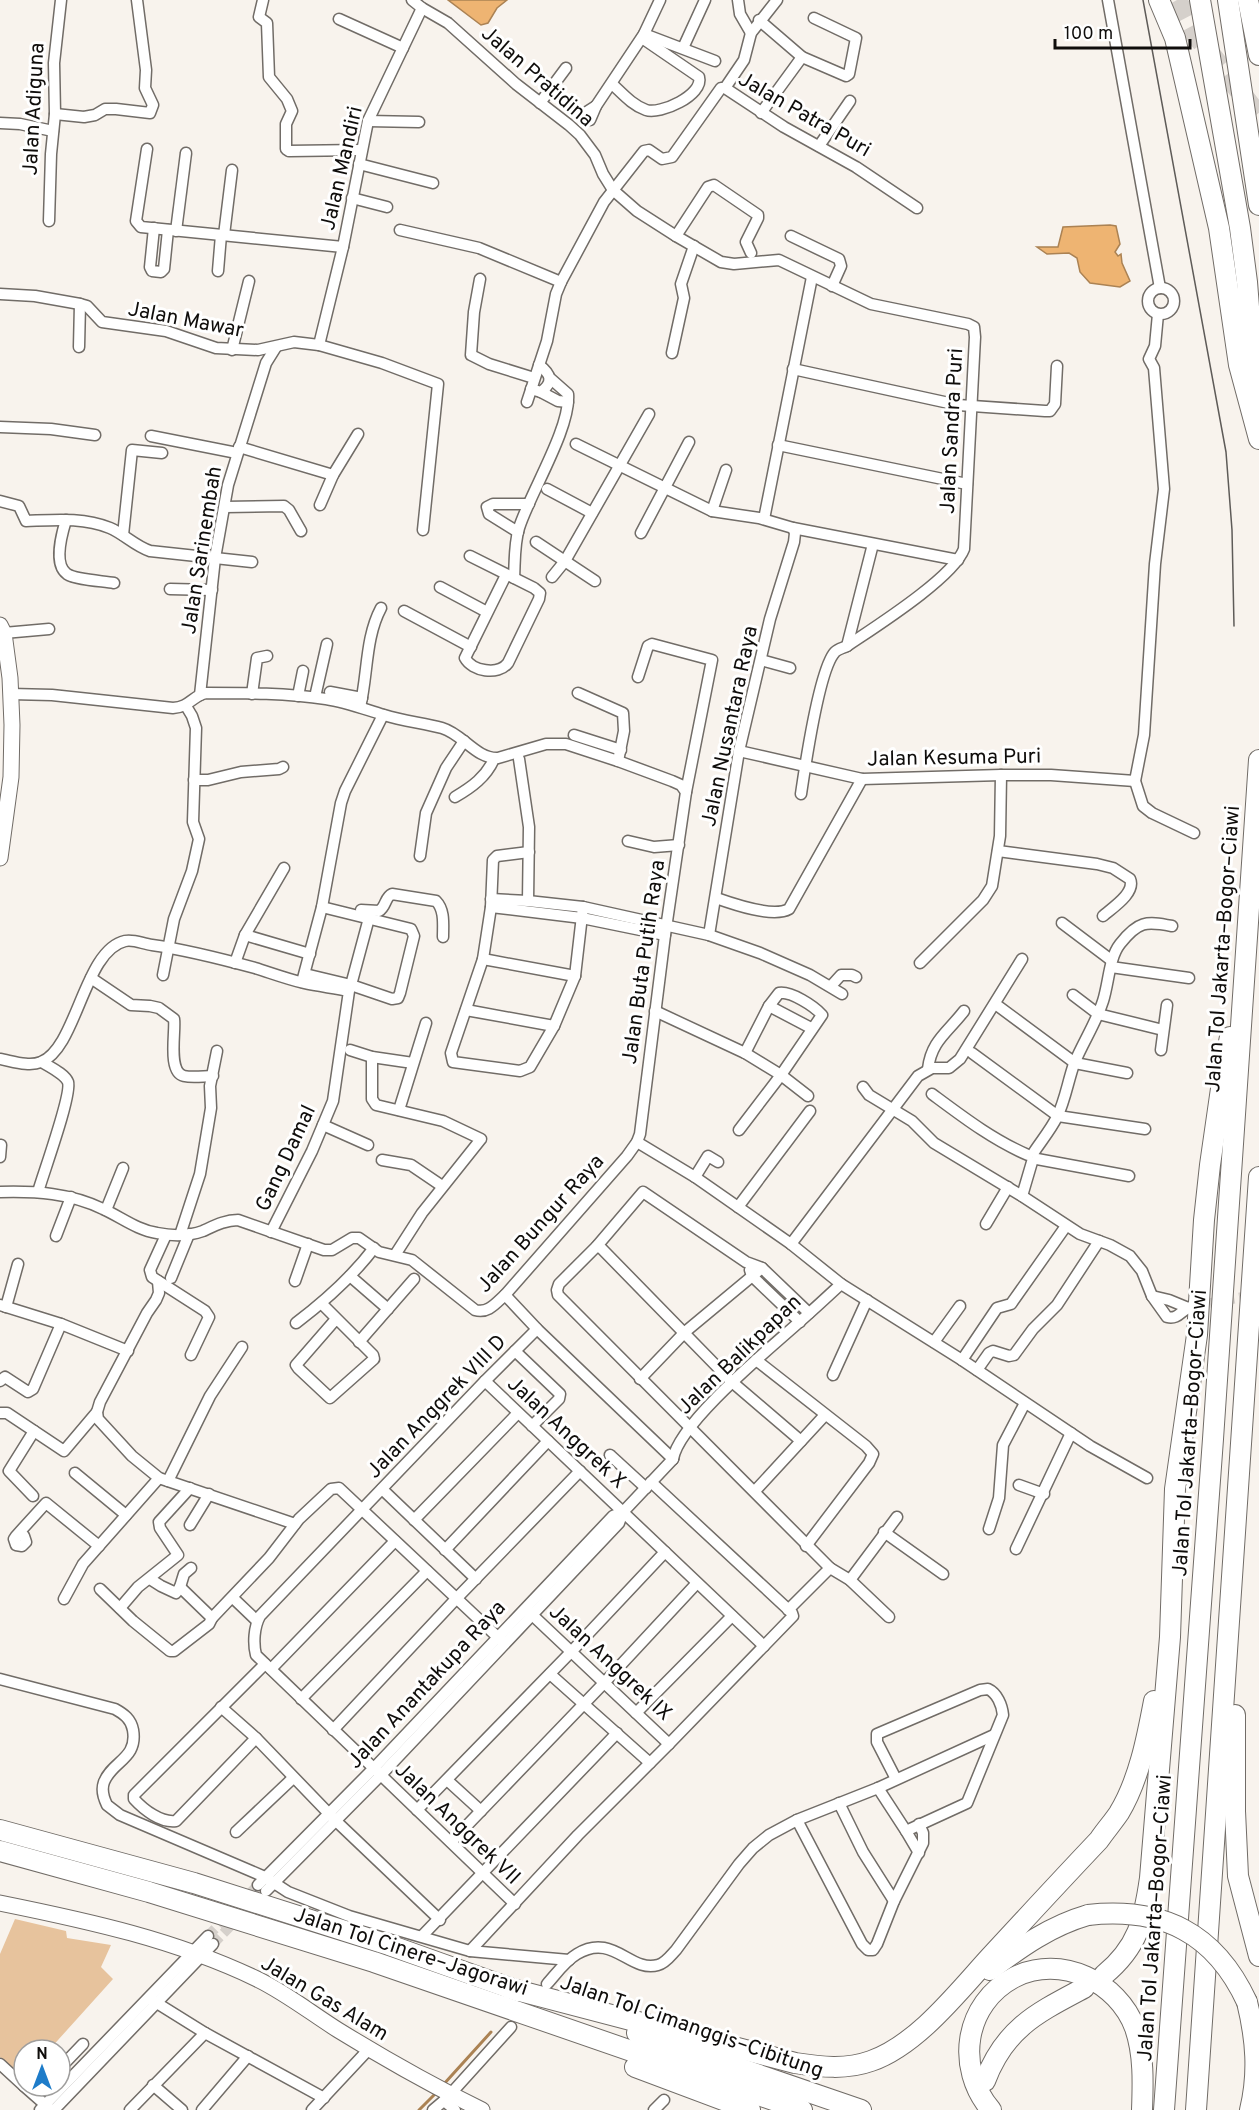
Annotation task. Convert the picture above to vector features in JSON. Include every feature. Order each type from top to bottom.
[{"type":"highway","points":[[1159,0],[1175,38],[1219,228],[1239,365],[1259,437]]},
{"type":"highway","points":[[1200,0],[1241,239],[1250,313],[1259,437]]},
{"type":"highway","points":[[1228,0],[1259,205]]},
{"type":"highway","points":[[1248,0],[1259,55]]},
{"type":"highway","name":"Jalan Tol Jakarta–Bogor–Ciawi","points":[[1164,2110],[1214,1439],[1259,760]]},
{"type":"highway","points":[[1104,1975],[1129,1950],[1139,1931],[1150,1878],[1170,1637],[1175,1489],[1197,1335],[1204,1220],[1225,1061],[1244,973]]},
{"type":"highway","points":[[1196,2110],[1259,1178]]},
{"type":"highway","points":[[1230,1617],[1235,1708],[1235,1811],[1238,1876],[1259,1956]]},
{"type":"highway","points":[[508,1988],[795,2063],[823,2067],[847,2067],[871,2061],[891,2052],[916,2034],[948,2003],[1099,1840],[1120,1812],[1136,1774],[1146,1739],[1158,1680],[1170,1637]]},
{"type":"highway","name":"Jalan Tol Cinere–Jagorawi","points":[[0,1830],[205,1887],[389,1945],[508,1988]]},
{"type":"highway","name":"Jalan Tol Cinere–Jagorawi","points":[[0,1851],[149,1892],[374,1962],[802,2110]]},
{"type":"highway","points":[[1238,1876],[1259,1916]]},
{"type":"highway","points":[[948,2003],[1038,1936],[1068,1921],[1088,1915],[1113,1912],[1139,1914],[1162,1920],[1209,1947],[1237,1981],[1247,2002],[1256,2045],[1254,2092],[1250,2110]]},
{"type":"highway","points":[[991,2110],[977,2090],[971,2075],[968,2048],[975,2020],[988,2000],[1005,1983],[1025,1973],[1048,1969],[1072,1972],[1096,1981],[1124,2007],[1135,2028],[1140,2046],[1142,2110]]},
{"type":"highway","points":[[439,1986],[494,2013],[750,2110]]},
{"type":"highway","name":"Jalan Tol Cimanggis–Cibitung","points":[[508,1988],[861,2110]]},
{"type":"highway","points":[[985,2081],[996,2056],[1011,2036],[1026,2022],[1047,2008],[1084,1988]]},
{"type":"street","name":"Jalan Adiguna","points":[[49,221],[50,167],[55,114],[54,63],[61,0]]},
{"type":"street","points":[[55,114],[84,117],[95,115],[105,109],[150,113],[153,105],[145,87],[146,70],[137,0]]},
{"type":"street","points":[[263,0],[259,17],[267,23],[269,77],[288,99],[292,111],[286,124],[286,148],[289,151],[361,150]]},
{"type":"street","name":"Jalan Pratidina","points":[[412,0],[448,23],[540,103],[581,124],[603,174],[613,190],[637,211],[717,260],[740,264],[778,260],[812,277]]},
{"type":"street","points":[[581,124],[612,84],[643,36],[660,0]]},
{"type":"street","points":[[683,48],[705,0]]},
{"type":"street","points":[[738,0],[740,14],[751,33]]},
{"type":"street","points":[[725,88],[744,60],[751,33],[777,0]]},
{"type":"street","points":[[1108,0],[1160,288]]},
{"type":"street","name":"Jalan Mandiri","points":[[319,345],[343,247],[368,121],[422,8]]},
{"type":"street","points":[[759,20],[802,57],[843,76],[849,74],[856,38],[814,18]]},
{"type":"street","points":[[339,19],[403,48]]},
{"type":"street","points":[[643,36],[715,61]]},
{"type":"street","points":[[612,84],[634,104],[648,111],[662,110],[692,95],[697,89],[700,82],[699,77],[643,36]]},
{"type":"street","points":[[761,113],[802,57]]},
{"type":"street","points":[[540,103],[566,68]]},
{"type":"street","name":"Jalan Patra Puri","points":[[613,190],[644,151],[649,150],[662,159],[672,158],[721,88],[725,88],[761,113],[856,167],[917,208]]},
{"type":"street","points":[[819,146],[850,101]]},
{"type":"street","points":[[368,121],[419,122]]},
{"type":"street","points":[[0,123],[20,124],[53,131]]},
{"type":"street","points":[[147,149],[136,220],[141,227],[343,247]]},
{"type":"street","points":[[154,228],[150,267],[156,273],[164,269],[186,153]]},
{"type":"street","points":[[358,164],[433,183]]},
{"type":"street","points":[[218,271],[232,170]]},
{"type":"street","points":[[676,236],[708,187],[714,185],[758,215],[746,242],[751,253]]},
{"type":"street","points":[[527,402],[535,386],[550,332],[556,294],[613,190]]},
{"type":"street","points":[[352,198],[387,207]]},
{"type":"street","points":[[399,230],[479,248],[561,282]]},
{"type":"street","points":[[791,236],[839,259],[841,266],[832,286]]},
{"type":"street","points":[[672,354],[684,298],[681,284],[694,246]]},
{"type":"street","points":[[764,519],[812,277]]},
{"type":"street","name":"Jalan Sandra Puri","points":[[812,277],[871,304],[974,327],[964,549],[958,560]]},
{"type":"street","points":[[480,279],[474,312],[471,355],[535,386],[558,401],[568,402]]},
{"type":"street","points":[[232,350],[249,281]]},
{"type":"street","points":[[1160,288],[1171,293],[1174,305],[1166,314],[1158,314],[1151,310],[1148,302],[1150,294],[1160,288]]},
{"type":"street","name":"Jalan Mawar","points":[[0,294],[28,295],[80,304],[87,306],[102,322],[166,331],[205,346],[258,351],[294,342],[319,345],[382,363],[438,384],[423,530]]},
{"type":"street","points":[[80,304],[80,347]]},
{"type":"street","points":[[1158,314],[1155,346],[1149,359],[1154,368],[1164,489],[1155,564],[1144,735],[1135,781],[1143,806],[1152,813],[1194,833]]},
{"type":"street","name":"Jalan Sarinembah","points":[[200,695],[215,558],[228,485],[266,363],[276,347]]},
{"type":"street","points":[[470,556],[510,577],[534,588],[538,591],[539,596],[508,663],[504,668],[497,670],[470,665],[465,658],[487,612],[510,577],[518,532],[566,415],[568,402],[568,394],[539,365]]},
{"type":"street","points":[[793,369],[958,405],[1050,411],[1055,404],[1057,366]]},
{"type":"street","points":[[535,386],[550,384],[551,379]]},
{"type":"street","points":[[552,577],[565,561],[649,414]]},
{"type":"street","points":[[0,427],[51,429],[95,435]]},
{"type":"street","points":[[320,505],[333,475],[358,434]]},
{"type":"street","points":[[151,436],[238,450],[333,475]]},
{"type":"street","points":[[641,534],[663,487],[689,442]]},
{"type":"street","points":[[576,444],[712,511],[764,519],[793,528],[958,560]]},
{"type":"street","points":[[778,445],[967,484]]},
{"type":"street","points":[[123,535],[132,450],[162,453]]},
{"type":"street","points":[[712,511],[726,470]]},
{"type":"street","points":[[548,489],[592,513]]},
{"type":"street","points":[[0,501],[19,506],[26,521],[66,520],[99,525],[123,535],[150,551],[252,562]]},
{"type":"street","points":[[518,532],[489,514],[487,507],[493,504],[529,504]]},
{"type":"street","points":[[225,507],[284,506],[289,510],[301,531]]},
{"type":"street","points":[[66,520],[59,553],[62,568],[67,574],[114,583]]},
{"type":"street","name":"Jalan Nusantara Raya","points":[[709,935],[740,751],[770,619],[794,542],[793,528]]},
{"type":"street","points":[[536,542],[595,581]]},
{"type":"street","points":[[847,646],[873,544]]},
{"type":"street","points":[[801,794],[827,665],[836,650],[847,646],[915,598],[958,560]]},
{"type":"street","points":[[440,587],[487,612]]},
{"type":"street","points":[[170,589],[212,590]]},
{"type":"street","points":[[361,702],[370,635],[373,622],[381,608]]},
{"type":"street","points":[[404,611],[471,647]]},
{"type":"street","points":[[0,858],[3,812],[11,777],[6,726],[10,694],[5,678],[2,629],[49,629]]},
{"type":"street","points":[[319,694],[327,644]]},
{"type":"street","name":"Jalan Buta Putih Raya","points":[[638,677],[648,646],[652,644],[712,660],[685,790],[638,1142]]},
{"type":"street","points":[[252,694],[257,658],[267,656]]},
{"type":"street","points":[[761,660],[790,668]]},
{"type":"street","points":[[298,696],[303,670]]},
{"type":"street","points":[[10,694],[52,695],[162,707],[186,706],[206,693],[298,696],[319,694],[361,702],[383,715],[445,729],[479,753],[494,759],[546,744],[574,746],[620,755]]},
{"type":"street","points":[[578,693],[623,713],[620,755]]},
{"type":"street","points":[[163,975],[174,919],[192,871],[199,839],[192,822],[196,728],[186,706]]},
{"type":"street","points":[[304,978],[322,905],[342,803],[383,715]]},
{"type":"street","points":[[574,735],[620,755],[685,790]]},
{"type":"street","points":[[420,856],[426,813],[446,768],[464,741]]},
{"type":"street","name":"Jalan Kesuma Puri","points":[[740,751],[862,779],[1051,775],[1135,781]]},
{"type":"street","points":[[455,797],[474,786],[494,759]]},
{"type":"street","points":[[519,759],[526,801],[530,852],[528,901]]},
{"type":"street","points":[[194,780],[208,780],[241,772],[283,767]]},
{"type":"street","points":[[920,963],[987,894],[994,877],[998,851],[1001,775]]},
{"type":"street","points":[[716,898],[768,912],[784,912],[791,906],[862,779]]},
{"type":"street","points":[[628,841],[654,847],[679,845]]},
{"type":"street","points":[[998,851],[1097,864],[1118,870],[1130,879],[1132,886],[1129,892],[1103,916]]},
{"type":"street","points":[[530,852],[495,858],[483,959],[451,1053],[451,1060],[456,1063],[525,1070],[533,1063],[554,1026],[575,976],[582,913]]},
{"type":"street","points":[[235,963],[245,936],[284,868]]},
{"type":"street","points":[[322,905],[375,912],[384,908],[391,894],[436,901],[440,904],[443,915],[443,937]]},
{"type":"street","points":[[491,903],[528,901],[665,931],[709,935],[760,953],[831,986],[842,994]]},
{"type":"street","points":[[491,903],[582,913]]},
{"type":"street","points":[[0,1059],[29,1063],[42,1062],[53,1052],[66,1032],[103,957],[118,944],[133,941],[304,978],[351,985],[393,999],[398,998],[414,936],[413,931],[407,927],[322,905]]},
{"type":"street","points":[[351,985],[369,918]]},
{"type":"street","points":[[1062,923],[1111,964],[1189,978]]},
{"type":"street","points":[[1022,1196],[1033,1157],[1058,1116],[1075,1063],[1098,1014],[1108,984],[1111,964],[1121,943],[1143,923],[1172,926]]},
{"type":"street","points":[[245,936],[310,954]]},
{"type":"street","points":[[483,959],[575,976]]},
{"type":"street","points":[[791,1244],[918,1076],[928,1069],[949,1068],[960,1059],[1022,959]]},
{"type":"street","points":[[831,986],[842,975],[856,977]]},
{"type":"street","points":[[91,978],[131,1005],[159,1008],[174,1019],[174,1063],[177,1072],[183,1076],[213,1076]]},
{"type":"street","name":"Gang Damal","points":[[271,1232],[285,1207],[333,1101],[349,991],[304,978]]},
{"type":"street","points":[[739,1130],[781,1075],[822,1015],[786,992],[776,994],[746,1053]]},
{"type":"street","points":[[1073,995],[1098,1014],[1163,1030]]},
{"type":"street","points":[[1161,1050],[1167,1005]]},
{"type":"street","points":[[769,1006],[812,1028]]},
{"type":"street","points":[[998,1006],[1075,1063],[1127,1074]]},
{"type":"street","points":[[466,1010],[554,1026]]},
{"type":"street","points":[[655,1011],[746,1053],[781,1075],[808,1096]]},
{"type":"street","points":[[928,1069],[935,1043],[964,1011]]},
{"type":"street","points":[[399,1110],[426,1023]]},
{"type":"street","points":[[350,1050],[372,1057],[413,1063]]},
{"type":"street","points":[[171,1278],[200,1174],[211,1108],[210,1086],[217,1051]]},
{"type":"street","points":[[972,1053],[1058,1116],[1145,1129]]},
{"type":"street","points":[[372,1057],[374,1103],[378,1106],[443,1121],[484,1135],[415,1222],[395,1255]]},
{"type":"street","points":[[38,1192],[61,1119],[68,1087],[64,1077],[42,1062]]},
{"type":"street","points":[[863,1087],[869,1095],[912,1121],[934,1143],[1008,1187],[1066,1226],[1124,1252],[1142,1270],[1152,1296],[1167,1317],[1175,1317],[1190,1307],[1152,1296]]},
{"type":"street","points":[[932,1094],[1010,1148],[1033,1157],[1129,1176]]},
{"type":"street","points":[[738,1208],[810,1111]]},
{"type":"street","points":[[323,1125],[368,1145]]},
{"type":"street","points":[[638,1142],[695,1177],[791,1244],[842,1284],[962,1360],[1090,1446],[1147,1478]]},
{"type":"street","name":"Jalan Bungur Raya","points":[[0,1192],[38,1192],[71,1197],[106,1210],[145,1230],[166,1234],[184,1235],[232,1220],[241,1221],[328,1251],[349,1239],[356,1238],[384,1253],[412,1260],[457,1298],[475,1310],[485,1311],[505,1295],[638,1142]]},
{"type":"street","points":[[0,1157],[1,1145]]},
{"type":"street","points":[[695,1177],[708,1156],[718,1162]]},
{"type":"street","points":[[382,1160],[411,1165],[442,1186]]},
{"type":"street","points":[[106,1210],[123,1168]]},
{"type":"street","points":[[986,1224],[1008,1187]]},
{"type":"street","points":[[809,1313],[762,1268],[746,1262],[644,1192],[597,1246],[559,1284],[557,1290],[558,1295],[755,1491],[806,1546],[829,1567],[850,1580],[889,1617]]},
{"type":"street","points":[[56,1236],[71,1197]]},
{"type":"street","points":[[962,1360],[998,1308],[1011,1304],[1066,1226]]},
{"type":"street","points":[[166,1234],[150,1270],[152,1277],[205,1311],[209,1317],[191,1355]]},
{"type":"street","points":[[977,1370],[993,1351],[1009,1356],[1014,1355],[1033,1329],[1057,1305],[1099,1241]]},
{"type":"street","points":[[295,1281],[308,1244]]},
{"type":"street","points":[[597,1246],[685,1332],[732,1382],[801,1441]]},
{"type":"street","points":[[296,1323],[322,1304],[374,1248]]},
{"type":"street","points":[[746,1262],[752,1276],[800,1322]]},
{"type":"street","points":[[20,1265],[5,1307],[61,1324],[128,1351]]},
{"type":"street","points":[[640,1379],[685,1332],[762,1268]]},
{"type":"street","points":[[350,1276],[388,1309]]},
{"type":"street","points":[[359,1342],[414,1279]]},
{"type":"street","points":[[0,1413],[7,1413],[64,1451],[97,1412],[141,1324],[158,1296],[158,1281]]},
{"type":"street","name":"Jalan Balikpapan","points":[[673,1459],[675,1449],[690,1427],[732,1382],[842,1284]]},
{"type":"street","points":[[505,1295],[537,1329],[673,1459]]},
{"type":"street","points":[[833,1376],[867,1300]]},
{"type":"street","points":[[322,1304],[373,1355],[374,1360],[332,1397],[327,1397],[296,1365],[336,1319]]},
{"type":"street","points":[[934,1342],[960,1306]]},
{"type":"street","points":[[0,1381],[4,1377],[28,1392],[33,1389],[61,1324]]},
{"type":"street","name":"Jalan Anggrek VIII D","points":[[257,1621],[537,1329]]},
{"type":"street","points":[[64,1599],[76,1574],[99,1546],[126,1515],[164,1479],[210,1396],[242,1347]]},
{"type":"street","points":[[515,1351],[560,1394],[559,1398],[532,1426]]},
{"type":"street","points":[[756,1360],[866,1446],[873,1454],[869,1463],[806,1546]]},
{"type":"street","name":"Jalan Anggrek X","points":[[485,1381],[764,1646]]},
{"type":"street","points":[[989,1529],[999,1498],[1003,1445],[1024,1403]]},
{"type":"street","points":[[97,1412],[98,1419],[106,1429],[140,1464],[164,1479],[295,1524]]},
{"type":"street","points":[[414,1520],[518,1413]]},
{"type":"street","points":[[755,1491],[825,1415]]},
{"type":"street","points":[[33,1496],[9,1471],[34,1431]]},
{"type":"street","points":[[1016,1549],[1071,1433]]},
{"type":"street","points":[[446,1550],[548,1441]]},
{"type":"street","points":[[470,1951],[578,1835],[793,1616],[648,1485],[610,1455]]},
{"type":"street","name":"Jalan Anantakupa Raya","points":[[266,1884],[377,1772],[528,1611],[612,1516],[623,1512],[673,1459]]},
{"type":"street","points":[[333,1730],[580,1471]]},
{"type":"street","points":[[75,1473],[126,1515]]},
{"type":"street","points":[[1019,1485],[1044,1494]]},
{"type":"street","points":[[100,1589],[133,1621],[172,1651],[200,1632],[269,1558],[295,1524],[331,1489],[336,1487],[501,1640]]},
{"type":"street","points":[[120,1608],[138,1587],[178,1555],[160,1528],[159,1522],[190,1488]]},
{"type":"street","points":[[382,1489],[476,1579]]},
{"type":"street","points":[[190,1525],[209,1494]]},
{"type":"street","points":[[18,1535],[46,1503],[99,1546]]},
{"type":"street","points":[[850,1580],[897,1517]]},
{"type":"street","points":[[884,1532],[943,1574]]},
{"type":"street","points":[[256,1738],[176,1821],[170,1822],[160,1818],[140,1806],[134,1799],[135,1795],[221,1707],[268,1666],[395,1541]]},
{"type":"street","points":[[417,1810],[665,1552]]},
{"type":"street","points":[[788,1610],[829,1567]]},
{"type":"street","points":[[150,1578],[176,1593],[184,1574],[191,1568]]},
{"type":"street","points":[[301,1699],[427,1571]]},
{"type":"street","points":[[451,1842],[697,1583]]},
{"type":"street","points":[[180,1587],[212,1618]]},
{"type":"street","points":[[233,1598],[257,1621]]},
{"type":"street","name":"Jalan Anggrek IX","points":[[528,1611],[669,1744]]},
{"type":"street","points":[[636,1713],[732,1616]]},
{"type":"street","name":"Jalan Anggrek VII","points":[[257,1621],[254,1650],[256,1655],[515,1904]]},
{"type":"street","points":[[550,1674],[651,1763]]},
{"type":"street","points":[[0,1679],[92,1702],[123,1713],[131,1723],[134,1741],[129,1754],[104,1782],[104,1797],[110,1808],[120,1815],[266,1884],[349,1916],[470,1951],[569,1960]]},
{"type":"street","points":[[896,1779],[877,1742],[877,1734],[980,1690],[988,1689],[995,1694],[1003,1711],[1003,1718],[967,1803],[906,1831]]},
{"type":"street","points":[[221,1707],[256,1738],[293,1778],[440,1920]]},
{"type":"street","points":[[422,1936],[440,1920],[617,1733]]},
{"type":"street","points":[[547,1984],[569,1960],[585,1950],[598,1947],[606,1948],[639,1963],[653,1965],[664,1962],[676,1950],[746,1856],[769,1835],[797,1820],[878,1788],[994,1735]]},
{"type":"street","points":[[236,1832],[293,1778]]},
{"type":"street","points":[[447,1780],[481,1811]]},
{"type":"street","points":[[878,1788],[919,1853]]},
{"type":"street","points":[[839,1803],[864,1852],[894,1901]]},
{"type":"street","points":[[797,1820],[826,1879],[862,1944],[868,1950],[873,1950],[877,1944],[894,1901],[919,1853],[923,1838],[919,1824]]},
{"type":"street","name":"Jalan Gas Alam","points":[[0,1904],[128,1931],[197,1954],[277,1990],[442,2093],[482,2110]]},
{"type":"street","points":[[38,2098],[52,2108],[211,1940]]},
{"type":"street","points":[[153,2001],[324,2098]]},
{"type":"street","points":[[433,2110],[442,2093],[511,2027]]},
{"type":"street","points":[[130,2110],[205,2032]]},
{"type":"street","points":[[72,2055],[83,2044]]},
{"type":"street","points":[[312,2110],[369,2049]]},
{"type":"street","points":[[202,2110],[248,2056]]},
{"type":"street","points":[[153,2085],[182,2110]]},
{"type":"street","points":[[442,2093],[455,2110]]},
{"type":"street","points":[[654,2110],[664,2100]]},
{"type":"shaded area","points":[[448,0],[507,0],[497,8],[488,23],[481,25]]},
{"type":"shaded area","points":[[1116,226],[1120,244],[1115,252],[1118,256],[1121,254],[1122,263],[1130,281],[1120,287],[1090,283],[1080,272],[1077,258],[1069,253],[1047,254],[1037,247],[1058,247],[1063,227]]},
{"type":"shaded area","points":[[15,1919],[66,1931],[67,1938],[111,1945],[101,1967],[113,1979],[60,2038],[12,2038],[12,2068],[0,2057],[0,1954]]},
{"type":"waterway","points":[[443,2085],[491,2032]]},
{"type":"waterway","points":[[419,2110],[437,2092]]},
{"type":"tunnel","points":[[1177,0],[1195,34],[1259,116]]},
{"type":"tunnel","points":[[1195,1306],[1253,1295]]},
{"type":"tunnel","points":[[208,1936],[258,1885]]},
{"type":"tunnel","points":[[213,1944],[238,1918]]},
{"type":"tram line","points":[[1143,0],[1226,452],[1232,530],[1234,626]]}]
